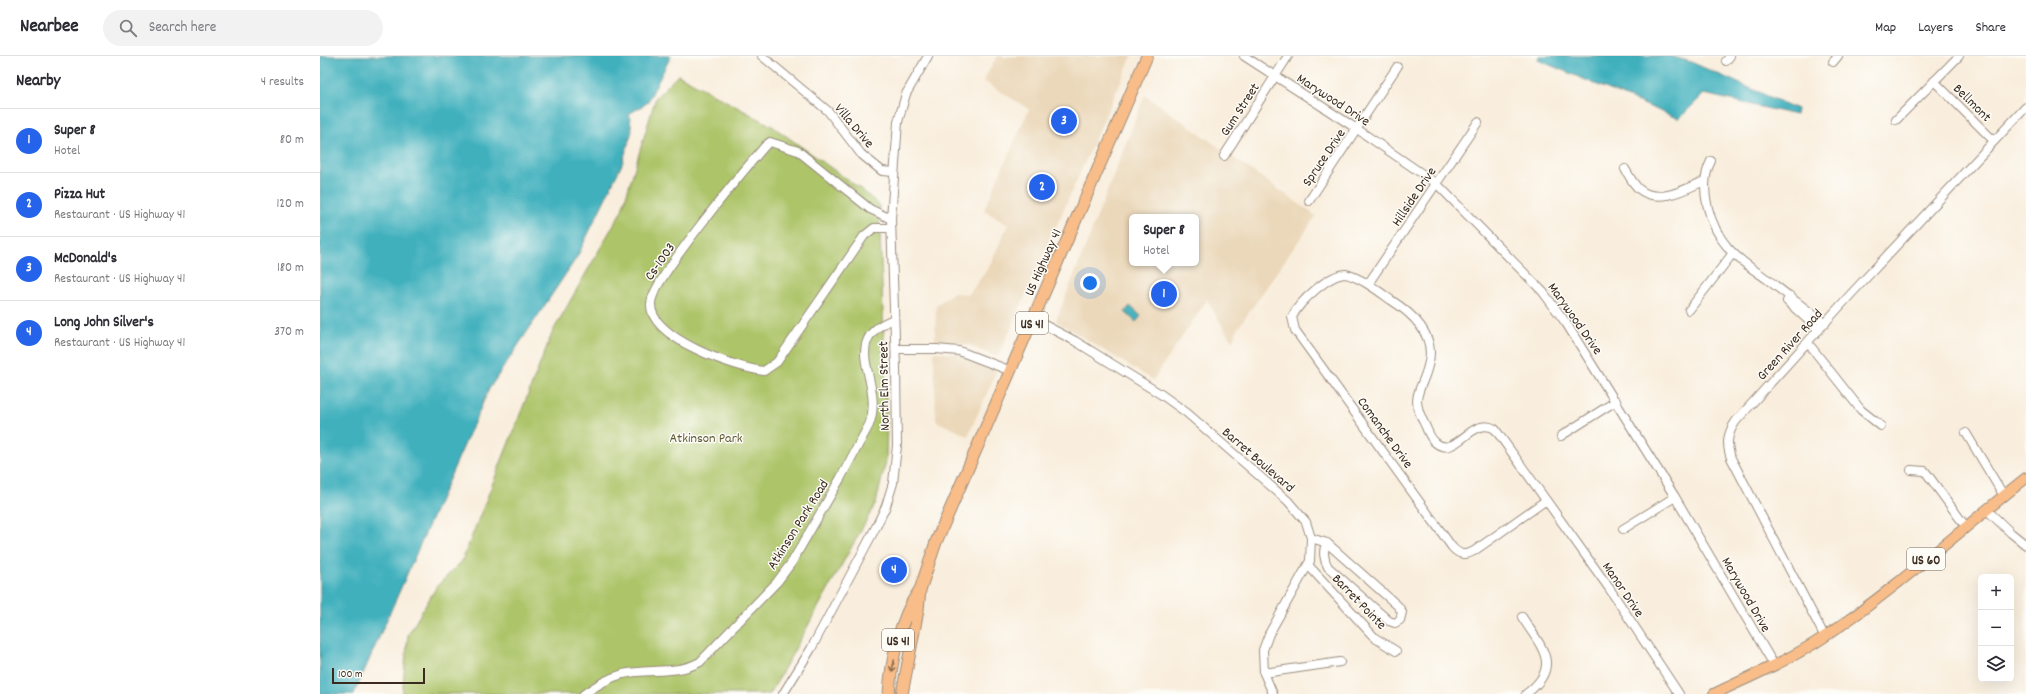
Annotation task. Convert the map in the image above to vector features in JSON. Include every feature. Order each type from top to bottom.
[{"type":"highway","name":"US Highway 41","points":[[920,590],[936,542],[1148,56]]},
{"type":"highway","name":"US 41","points":[[889,694],[891,675],[902,625],[909,606],[920,590]]},
{"type":"highway","name":"US 41","points":[[902,694],[918,610],[920,590]]},
{"type":"main road","name":"US 60","points":[[1714,694],[1774,665],[1825,637],[1861,611],[2026,478]]},
{"type":"street","name":"Villa Drive","points":[[762,56],[828,111],[861,154],[882,171],[894,172]]},
{"type":"street","name":"North Elm Street","points":[[783,694],[811,649],[860,559],[881,517],[890,494],[895,471],[897,446],[896,349],[891,220],[899,113],[906,94],[928,56]]},
{"type":"street","name":"Marywood Drive","points":[[1244,56],[1357,128],[1436,184],[1543,292],[1566,323],[1616,401],[1675,497],[1774,665]]},
{"type":"street","name":"Gum Street","points":[[1224,156],[1288,56]]},
{"type":"street","points":[[1896,120],[1959,56]]},
{"type":"street","name":"Spruce Drive","points":[[1309,201],[1397,67]]},
{"type":"street","name":"Bellmont","points":[[1934,82],[1994,141]]},
{"type":"street","name":"Green River Road","points":[[1825,637],[1731,458],[1727,444],[1729,433],[1736,421],[2026,107]]},
{"type":"street","name":"Hillside Drive","points":[[1368,284],[1478,122]]},
{"type":"street","name":"Cs-1003","points":[[891,220],[876,213],[798,152],[770,142],[730,188],[662,279],[652,296],[651,310],[656,320],[663,328],[695,348],[732,364],[764,371],[777,362],[864,236],[877,228],[891,228]]},
{"type":"street","points":[[1711,161],[1704,181],[1712,219],[1724,243],[1733,253],[1790,296],[1787,301],[1822,327]]},
{"type":"street","points":[[1625,169],[1638,189],[1652,195],[1672,194],[1704,181]]},
{"type":"street","points":[[1689,310],[1733,253]]},
{"type":"street","name":"Comanche Drive","points":[[1368,284],[1346,274],[1332,278],[1297,309],[1292,317],[1293,326],[1452,547],[1459,553],[1468,554],[1545,501]]},
{"type":"street","name":"Manor Drive","points":[[1368,284],[1407,310],[1417,320],[1424,332],[1429,346],[1430,359],[1418,388],[1417,406],[1432,439],[1439,445],[1446,447],[1458,442],[1476,428],[1486,425],[1495,429],[1545,501],[1609,588],[1679,694]]},
{"type":"street","name":"Atkinson Park Road","points":[[584,694],[609,679],[623,674],[683,668],[700,662],[777,582],[799,552],[869,425],[874,403],[865,356],[865,345],[874,328],[894,319]]},
{"type":"street","name":"Barret Boulevard","points":[[1033,319],[1075,341],[1162,395],[1187,413],[1292,504],[1306,522],[1312,538],[1312,554],[1308,566],[1265,642],[1262,658],[1264,673],[1273,694]]},
{"type":"street","points":[[1808,343],[1862,410],[1881,426]]},
{"type":"street","points":[[896,349],[936,348],[959,351],[1011,371]]},
{"type":"street","points":[[1562,436],[1616,401]]},
{"type":"street","points":[[1966,433],[2004,496]]},
{"type":"street","points":[[1911,470],[1925,470],[1966,527]]},
{"type":"street","points":[[1623,529],[1675,497]]},
{"type":"street","points":[[1987,510],[2026,545]]},
{"type":"street","points":[[1312,538],[1327,544],[1398,606],[1402,612],[1400,620],[1395,623],[1389,621],[1328,567],[1324,558],[1327,544]]},
{"type":"street","name":"Barret Pointe","points":[[1308,566],[1375,638],[1396,651]]},
{"type":"street","points":[[1522,617],[1541,646],[1546,661],[1546,671],[1542,680],[1526,694]]},
{"type":"street","points":[[1264,673],[1340,662]]},
{"type":"shaded area","points":[[997,56],[1004,56],[1006,58],[1007,56],[1132,56],[998,357],[968,345],[953,343],[935,345],[936,305],[953,293],[969,294],[989,267],[1008,225],[984,210],[1029,109],[983,81]]},
{"type":"shaded area","points":[[1145,95],[1316,216],[1238,328],[1232,342],[1207,300],[1153,380],[1056,321]]},
{"type":"shaded area","points":[[934,352],[961,354],[997,370],[968,436],[936,421]]},
{"type":"green space","name":"Atkinson Park","points":[[678,75],[772,126],[862,190],[879,205],[887,421],[886,461],[876,503],[770,694],[402,694],[408,635],[437,586],[462,561],[553,331],[622,210],[656,97]]},
{"type":"water","points":[[320,56],[671,56],[647,103],[629,114],[632,131],[622,164],[577,257],[489,389],[354,694],[320,694]]},
{"type":"water","points":[[1539,56],[1670,56],[1691,62],[1797,109],[1796,115],[1704,94],[1679,119],[1538,60]]},
{"type":"water","points":[[1130,306],[1141,316],[1136,322],[1125,312]]},
{"type":"place","name":"McDonald's","points":[[1064,121]]},
{"type":"place","name":"Pizza Hut","points":[[1042,187]]},
{"type":"place","name":"Super 8","points":[[1164,294]]},
{"type":"place","name":"Long John Silver's","points":[[894,570]]}]
